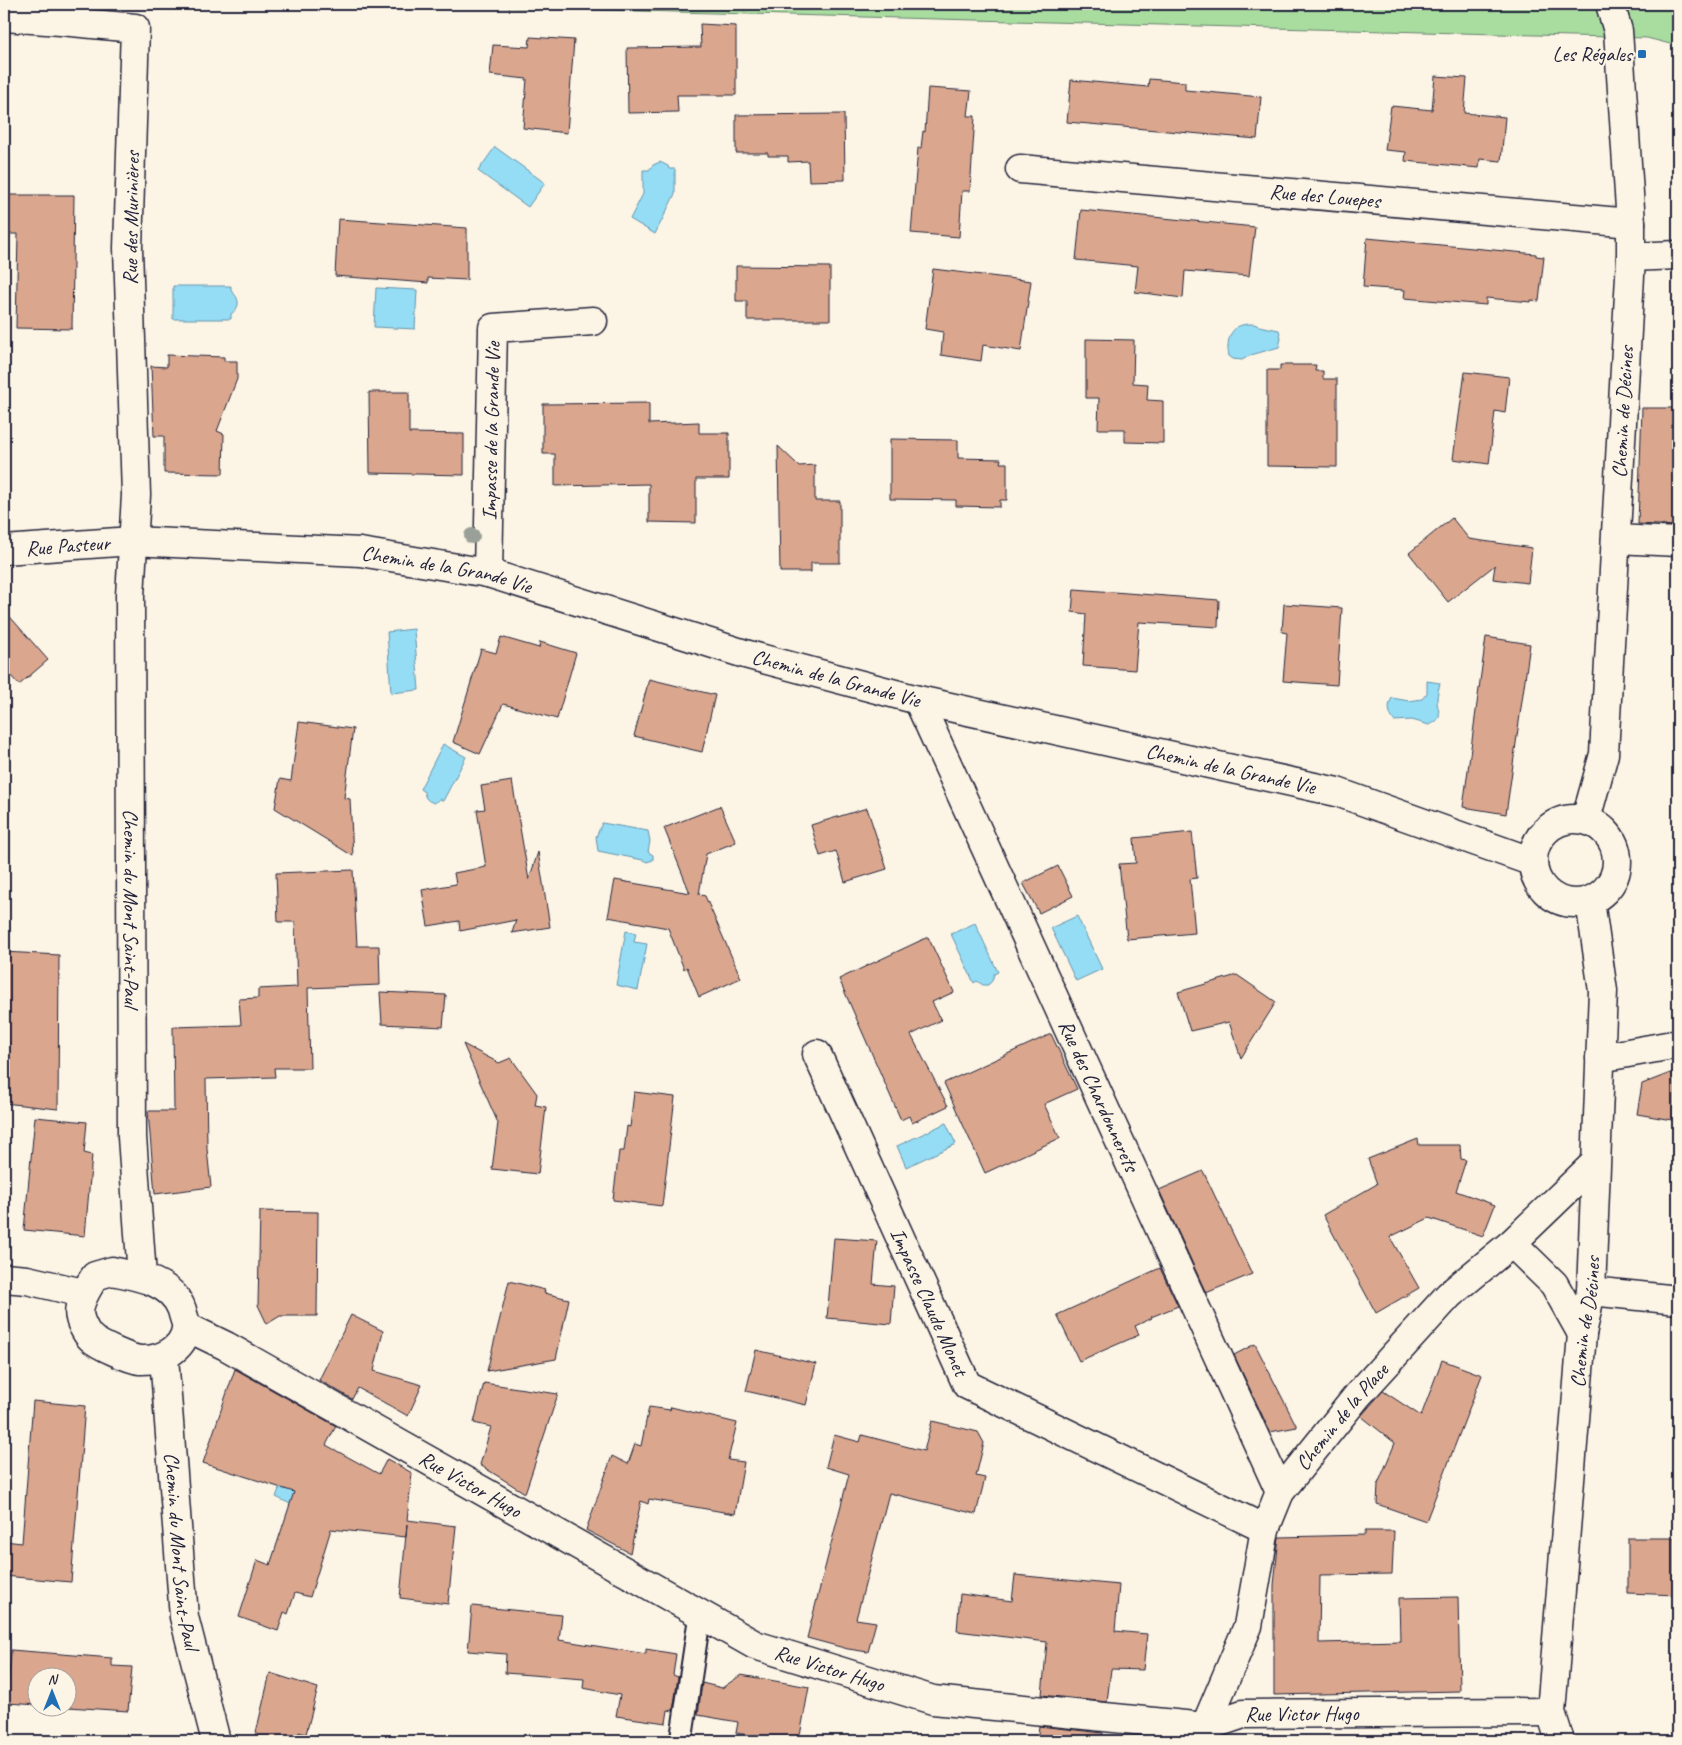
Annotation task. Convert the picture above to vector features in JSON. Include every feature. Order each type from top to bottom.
[{"type":"street","name":"Chemin de Décines","points":[[1586,820],[1604,754],[1631,257],[1631,223],[1618,31],[1610,4]]},
{"type":"street","name":"Rue des Murinières","points":[[4,18],[61,20],[135,28],[128,248],[136,495],[132,541]]},
{"type":"street","name":"Rue des Louepes","points":[[1020,169],[1631,223]]},
{"type":"street","points":[[1631,257],[1678,255]]},
{"type":"street","name":"Impasse de la Grande Vie","points":[[488,573],[493,328],[593,321]]},
{"type":"street","points":[[1616,539],[1678,542]]},
{"type":"street","name":"Rue Pasteur","points":[[4,550],[132,541]]},
{"type":"street","name":"Chemin de la Grande Vie","points":[[132,541],[360,552],[488,573],[745,654],[918,700],[1337,792],[1533,862]]},
{"type":"street","name":"Chemin du Mont Saint-Paul","points":[[132,541],[130,605],[132,1137],[142,1276]]},
{"type":"street","name":"Rue des Chardonnerets","points":[[918,700],[1280,1492]]},
{"type":"street","points":[[1573,818],[1586,820],[1599,825],[1609,834],[1618,858],[1617,873],[1611,885],[1602,894],[1590,901],[1577,903],[1564,901],[1551,896],[1542,887],[1535,875],[1534,849],[1540,837],[1549,827],[1560,821],[1573,818]]},
{"type":"street","name":"Chemin de Décines","points":[[1560,1741],[1551,1712],[1582,1334],[1591,1291],[1603,991],[1590,901]]},
{"type":"street","points":[[1600,1058],[1678,1044]]},
{"type":"street","name":"Impasse Claude Monet","points":[[817,1054],[967,1385],[1265,1529]]},
{"type":"street","name":"Chemin de la Place","points":[[1204,1734],[1248,1626],[1265,1529],[1280,1492],[1358,1394],[1449,1295],[1512,1243],[1595,1163]]},
{"type":"street","points":[[1512,1243],[1554,1284],[1582,1334]]},
{"type":"street","points":[[112,1271],[142,1276],[164,1287],[179,1302],[187,1327],[181,1344],[164,1357],[140,1360],[115,1352],[91,1338],[79,1318],[83,1294],[95,1276],[112,1271]]},
{"type":"street","points":[[4,1278],[26,1280],[83,1294]]},
{"type":"street","points":[[1591,1291],[1678,1300]]},
{"type":"street","name":"Rue Victor Hugo","points":[[187,1327],[226,1346],[755,1645],[933,1700],[1204,1734],[1243,1714],[1551,1712]]},
{"type":"street","name":"Chemin du Mont Saint-Paul","points":[[164,1357],[184,1617],[216,1741]]},
{"type":"lane","points":[[680,1741],[700,1614]]},
{"type":"green space","points":[[377,4],[1678,4],[1678,46],[1647,38]]},
{"type":"water","points":[[495,147],[545,183],[528,207],[478,171]]},
{"type":"water","points":[[660,162],[668,166],[669,169],[675,169],[675,194],[655,234],[630,219],[643,194],[643,170],[649,170],[653,165]]},
{"type":"water","points":[[173,286],[231,286],[231,291],[238,300],[238,305],[231,314],[231,319],[173,319]]},
{"type":"water","points":[[376,288],[417,290],[415,329],[374,327]]},
{"type":"water","points":[[1254,324],[1279,330],[1281,338],[1279,347],[1251,355],[1242,360],[1233,359],[1229,356],[1228,352],[1228,342],[1231,333],[1238,327]]},
{"type":"water","points":[[414,629],[419,690],[391,693],[387,632]]},
{"type":"water","points":[[1427,681],[1440,683],[1437,698],[1439,717],[1437,720],[1429,725],[1412,720],[1394,721],[1389,710],[1392,698],[1409,701],[1422,699],[1427,693]]},
{"type":"water","points":[[443,744],[466,757],[443,801],[440,799],[434,803],[427,799],[424,792],[420,789]]},
{"type":"water","points":[[602,823],[648,831],[650,841],[648,852],[653,855],[653,860],[647,862],[598,851],[596,837]]},
{"type":"water","points":[[1077,916],[1102,969],[1076,981],[1051,928]]},
{"type":"water","points":[[975,923],[998,972],[994,974],[992,981],[988,985],[983,985],[977,981],[974,983],[951,934]]},
{"type":"water","points":[[626,931],[636,933],[634,942],[647,944],[638,990],[616,985]]},
{"type":"water","points":[[946,1123],[956,1144],[906,1167],[897,1146]]},
{"type":"water","points":[[281,1484],[333,1509],[327,1522],[276,1497]]},
{"type":"building","points":[[700,24],[736,26],[736,95],[677,95],[678,112],[628,113],[627,48],[701,47]]},
{"type":"building","points":[[530,37],[574,40],[567,133],[523,128],[527,79],[490,75],[493,45],[529,47]]},
{"type":"building","points":[[1435,76],[1467,78],[1464,113],[1505,117],[1501,161],[1480,159],[1479,168],[1405,161],[1406,152],[1385,150],[1391,106],[1432,110]]},
{"type":"building","points":[[1149,79],[1185,82],[1185,90],[1261,97],[1257,139],[1067,122],[1071,80],[1148,87]]},
{"type":"building","points":[[928,88],[971,91],[968,116],[975,116],[970,191],[962,191],[959,237],[911,233],[918,148],[921,148],[923,131],[925,132]]},
{"type":"building","points":[[844,114],[845,180],[809,181],[808,161],[788,162],[788,156],[768,156],[768,153],[736,153],[736,115]]},
{"type":"building","points":[[5,195],[74,195],[72,329],[16,328],[18,234],[5,234]]},
{"type":"building","points":[[1081,210],[1255,227],[1249,276],[1185,271],[1183,298],[1135,292],[1138,266],[1076,260]]},
{"type":"building","points":[[338,219],[467,228],[467,280],[428,278],[428,283],[335,276]]},
{"type":"building","points":[[1367,238],[1536,254],[1536,256],[1544,257],[1539,301],[1486,298],[1486,305],[1404,298],[1405,290],[1363,287]]},
{"type":"building","points":[[736,266],[830,267],[830,320],[747,320],[747,301],[736,301]]},
{"type":"building","points":[[933,269],[1031,281],[1021,351],[983,345],[981,361],[941,355],[943,332],[925,329]]},
{"type":"building","points":[[1086,339],[1134,340],[1133,383],[1148,384],[1147,400],[1163,401],[1163,443],[1125,442],[1125,429],[1098,429],[1099,398],[1086,398]]},
{"type":"building","points":[[167,355],[224,357],[224,361],[237,361],[237,379],[217,431],[224,434],[223,474],[164,473],[164,436],[154,436],[151,366],[167,367]]},
{"type":"building","points":[[1280,365],[1316,365],[1315,371],[1323,371],[1323,379],[1337,379],[1337,467],[1267,466],[1267,370],[1280,370]]},
{"type":"building","points":[[1465,372],[1509,377],[1505,413],[1495,411],[1489,464],[1453,459]]},
{"type":"building","points":[[369,392],[409,392],[409,433],[464,434],[464,475],[370,473]]},
{"type":"building","points":[[649,403],[649,424],[699,422],[699,433],[729,433],[729,479],[696,479],[696,523],[649,522],[649,484],[555,486],[555,454],[543,454],[543,404]]},
{"type":"building","points":[[1642,408],[1673,408],[1678,478],[1678,526],[1638,524]]},
{"type":"building","points":[[890,439],[958,440],[958,458],[1001,459],[1000,463],[1007,463],[1007,500],[1000,500],[1000,507],[956,506],[956,500],[890,499]]},
{"type":"building","points":[[778,446],[799,466],[815,465],[815,501],[840,501],[840,563],[811,563],[811,572],[780,572]]},
{"type":"building","points":[[1452,518],[1469,539],[1532,548],[1528,583],[1493,579],[1495,565],[1448,602],[1409,553]]},
{"type":"building","points":[[1074,589],[1219,600],[1218,627],[1139,622],[1135,670],[1083,666],[1086,614],[1072,612]]},
{"type":"building","points":[[1284,604],[1342,608],[1337,685],[1283,681],[1287,633],[1282,632]]},
{"type":"building","points":[[4,610],[48,660],[19,685],[4,668]]},
{"type":"building","points":[[501,637],[539,648],[540,642],[576,653],[557,719],[503,704],[480,754],[453,742],[481,649],[496,653]]},
{"type":"building","points":[[1486,637],[1530,644],[1506,814],[1463,807]]},
{"type":"building","points":[[649,679],[715,695],[702,752],[634,736]]},
{"type":"building","points":[[299,722],[353,729],[344,798],[350,799],[353,856],[275,808],[280,779],[291,781]]},
{"type":"building","points":[[512,781],[529,880],[538,852],[550,927],[512,933],[516,920],[460,931],[459,921],[428,926],[422,890],[456,884],[454,873],[486,867],[477,810],[485,809],[481,786]]},
{"type":"building","points":[[720,806],[736,842],[706,854],[699,894],[705,896],[741,978],[699,997],[687,967],[684,969],[668,928],[608,917],[615,880],[690,893],[664,828]]},
{"type":"building","points":[[867,808],[887,869],[845,882],[836,851],[820,856],[811,825]]},
{"type":"building","points":[[1192,832],[1197,878],[1190,879],[1195,933],[1127,939],[1119,864],[1136,863],[1134,838]]},
{"type":"building","points":[[1058,866],[1073,896],[1039,913],[1023,883]]},
{"type":"building","points":[[353,870],[357,946],[379,946],[380,985],[308,988],[310,1068],[274,1068],[275,1077],[206,1079],[207,1149],[211,1187],[155,1194],[148,1111],[174,1111],[173,1027],[241,1025],[239,999],[258,998],[258,989],[297,987],[295,922],[278,922],[276,873]]},
{"type":"building","points":[[928,937],[954,992],[932,1002],[941,1020],[911,1035],[948,1106],[912,1123],[909,1116],[901,1120],[839,979]]},
{"type":"building","points":[[4,952],[59,955],[58,1109],[4,1103]]},
{"type":"building","points":[[1237,975],[1276,1002],[1241,1058],[1229,1022],[1190,1031],[1178,992]]},
{"type":"building","points":[[380,992],[446,995],[443,1027],[382,1024]]},
{"type":"building","points":[[1051,1034],[1077,1089],[1044,1104],[1060,1138],[985,1173],[944,1083]]},
{"type":"building","points":[[463,1044],[499,1063],[511,1058],[537,1094],[535,1105],[546,1107],[538,1174],[492,1169],[498,1123]]},
{"type":"building","points":[[1678,1070],[1678,1121],[1637,1114],[1642,1084]]},
{"type":"building","points":[[634,1092],[675,1097],[662,1206],[613,1200],[619,1151],[624,1151],[627,1126],[630,1127]]},
{"type":"building","points":[[35,1117],[87,1122],[84,1153],[92,1155],[85,1236],[24,1230]]},
{"type":"building","points":[[1418,1139],[1419,1145],[1460,1145],[1461,1159],[1466,1160],[1456,1191],[1495,1205],[1483,1236],[1429,1218],[1390,1237],[1419,1288],[1376,1313],[1323,1215],[1377,1184],[1368,1159]]},
{"type":"building","points":[[1203,1171],[1252,1274],[1206,1293],[1159,1190]]},
{"type":"building","points":[[260,1211],[318,1212],[317,1316],[280,1316],[267,1324],[258,1305]]},
{"type":"building","points":[[834,1238],[877,1241],[873,1284],[894,1286],[891,1324],[827,1318]]},
{"type":"building","points":[[1160,1268],[1178,1306],[1135,1326],[1139,1335],[1079,1361],[1057,1315]]},
{"type":"building","points":[[509,1281],[545,1290],[544,1293],[569,1299],[556,1359],[487,1371]]},
{"type":"building","points":[[351,1315],[383,1331],[374,1371],[422,1385],[408,1416],[358,1388],[352,1399],[319,1380]]},
{"type":"building","points":[[1255,1344],[1297,1427],[1270,1432],[1234,1355]]},
{"type":"building","points":[[756,1350],[816,1364],[806,1405],[746,1391]]},
{"type":"building","points":[[1442,1360],[1482,1375],[1426,1521],[1377,1504],[1378,1484],[1395,1443],[1361,1416],[1383,1391],[1421,1416]]},
{"type":"building","points":[[235,1369],[336,1426],[326,1445],[379,1474],[387,1459],[412,1473],[407,1520],[456,1526],[448,1604],[400,1598],[406,1537],[331,1529],[310,1597],[295,1593],[288,1614],[284,1612],[278,1631],[239,1617],[257,1560],[270,1565],[294,1492],[203,1463]]},
{"type":"building","points":[[484,1383],[558,1394],[525,1493],[480,1465],[491,1427],[474,1423]]},
{"type":"building","points":[[33,1401],[85,1406],[71,1582],[4,1576],[4,1541],[22,1543]]},
{"type":"building","points":[[649,1407],[670,1410],[671,1407],[737,1423],[728,1460],[744,1462],[735,1514],[649,1499],[648,1504],[641,1501],[630,1553],[586,1530],[612,1456],[628,1464],[635,1444],[641,1446]]},
{"type":"building","points":[[932,1421],[978,1432],[984,1443],[976,1476],[985,1478],[976,1514],[889,1493],[856,1619],[876,1622],[868,1652],[848,1649],[807,1638],[849,1474],[826,1467],[834,1435],[860,1442],[862,1435],[924,1451]]},
{"type":"building","points":[[1365,1531],[1394,1531],[1392,1574],[1320,1575],[1319,1643],[1400,1641],[1399,1598],[1458,1597],[1460,1691],[1274,1695],[1274,1585],[1279,1537],[1365,1535]]},
{"type":"building","points":[[1628,1538],[1678,1538],[1678,1595],[1628,1593]]},
{"type":"building","points":[[1015,1575],[1119,1585],[1115,1631],[1147,1634],[1143,1670],[1111,1669],[1107,1702],[1042,1695],[1047,1642],[957,1631],[960,1594],[1012,1601]]},
{"type":"building","points":[[472,1606],[562,1615],[559,1640],[646,1654],[646,1649],[676,1654],[673,1675],[678,1677],[673,1711],[668,1710],[666,1723],[616,1716],[620,1695],[583,1688],[584,1679],[505,1673],[506,1654],[468,1651]]},
{"type":"building","points":[[11,1650],[112,1658],[112,1666],[132,1667],[128,1711],[78,1708],[78,1668],[28,1668],[28,1704],[7,1703]]},
{"type":"building","points":[[270,1673],[318,1688],[306,1734],[299,1732],[297,1741],[254,1741]]},
{"type":"building","points":[[741,1675],[809,1687],[799,1741],[784,1741],[736,1733],[738,1722],[698,1715],[702,1683],[722,1688]]},
{"type":"building","points":[[1039,1726],[1103,1733],[1102,1741],[1037,1741]]},
{"type":"place","name":"Les Régales","points":[[1642,54]]}]
